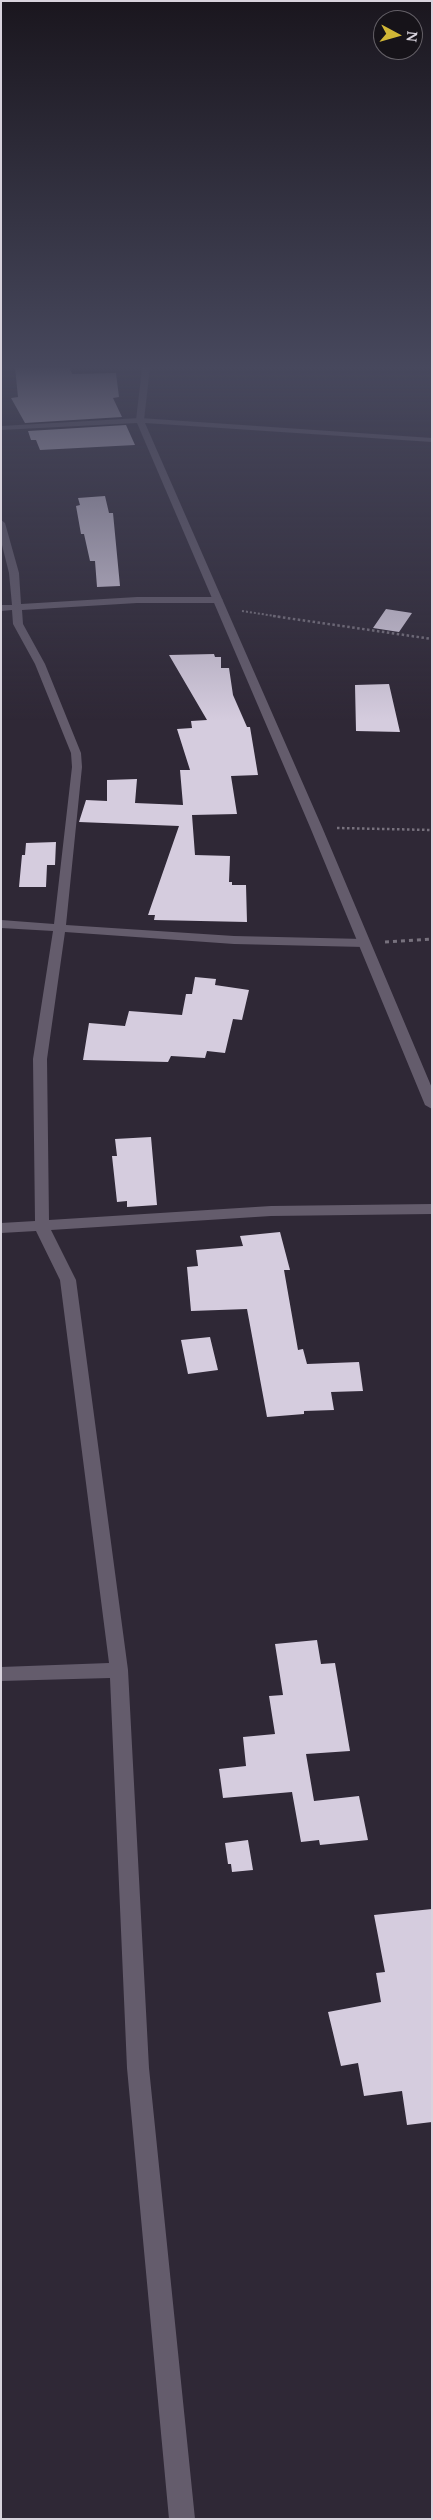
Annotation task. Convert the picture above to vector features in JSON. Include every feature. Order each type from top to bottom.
[{"type":"street","points":[[169,486],[316,827],[432,1105]]},
{"type":"street","points":[[1,523],[14,573],[8,608],[40,664],[76,753],[77,767],[59,928],[40,1059],[42,1227],[68,1280],[119,1670],[138,2068],[182,2519]]},
{"type":"street","points":[[8,608],[137,600],[220,604]]},
{"type":"street","points":[[1,924],[234,940],[364,943]]},
{"type":"street","points":[[1,1228],[42,1227],[271,1210],[432,1209]]},
{"type":"street","points":[[1,1674],[119,1670]]},
{"type":"path","points":[[220,604],[432,640]]},
{"type":"path","points":[[316,827],[432,830]]},
{"type":"path","points":[[364,943],[432,940]]},
{"type":"building","points":[[105,496],[109,513],[113,513],[120,586],[97,587],[95,561],[90,561],[84,534],[81,534],[76,506],[80,505],[78,498]]},
{"type":"building","points":[[386,609],[412,613],[399,632],[373,628]]},
{"type":"building","points":[[214,654],[215,657],[221,657],[221,668],[229,668],[233,695],[247,727],[250,727],[258,775],[231,776],[237,814],[192,815],[195,855],[230,856],[229,882],[232,882],[232,885],[246,885],[247,922],[154,920],[155,915],[148,915],[179,826],[79,822],[86,800],[107,801],[107,780],[137,779],[135,803],[183,805],[180,770],[190,770],[177,729],[192,728],[191,721],[207,720],[169,655]]},
{"type":"building","points":[[389,684],[400,732],[356,731],[355,685]]},
{"type":"building","points":[[56,842],[55,865],[47,865],[46,887],[19,887],[22,855],[25,855],[26,843]]},
{"type":"building","points":[[195,977],[216,979],[215,985],[249,990],[242,1020],[233,1019],[225,1053],[207,1051],[205,1058],[171,1056],[168,1062],[83,1060],[89,1023],[125,1026],[129,1011],[182,1015],[186,994],[192,994]]},
{"type":"building","points":[[151,1137],[157,1205],[127,1207],[127,1201],[117,1202],[112,1156],[117,1156],[115,1139]]},
{"type":"building","points":[[280,1232],[290,1270],[284,1270],[298,1350],[303,1349],[307,1364],[359,1362],[363,1391],[331,1392],[334,1410],[304,1411],[304,1414],[267,1417],[247,1309],[191,1311],[187,1267],[198,1266],[196,1250],[243,1246],[240,1236]]},
{"type":"building","points":[[210,1337],[218,1370],[188,1374],[181,1340]]},
{"type":"building","points":[[317,1640],[321,1664],[335,1663],[350,1751],[306,1754],[314,1801],[359,1796],[368,1840],[320,1845],[319,1840],[301,1842],[292,1792],[223,1798],[219,1769],[246,1766],[243,1737],[275,1734],[269,1696],[283,1695],[275,1644]]},
{"type":"building","points":[[248,1840],[253,1870],[232,1872],[231,1864],[228,1864],[225,1843]]},
{"type":"building","points":[[432,1909],[432,2122],[407,2125],[402,2091],[364,2096],[358,2063],[341,2066],[328,2012],[381,2002],[376,1973],[385,1972],[374,1915]]}]
